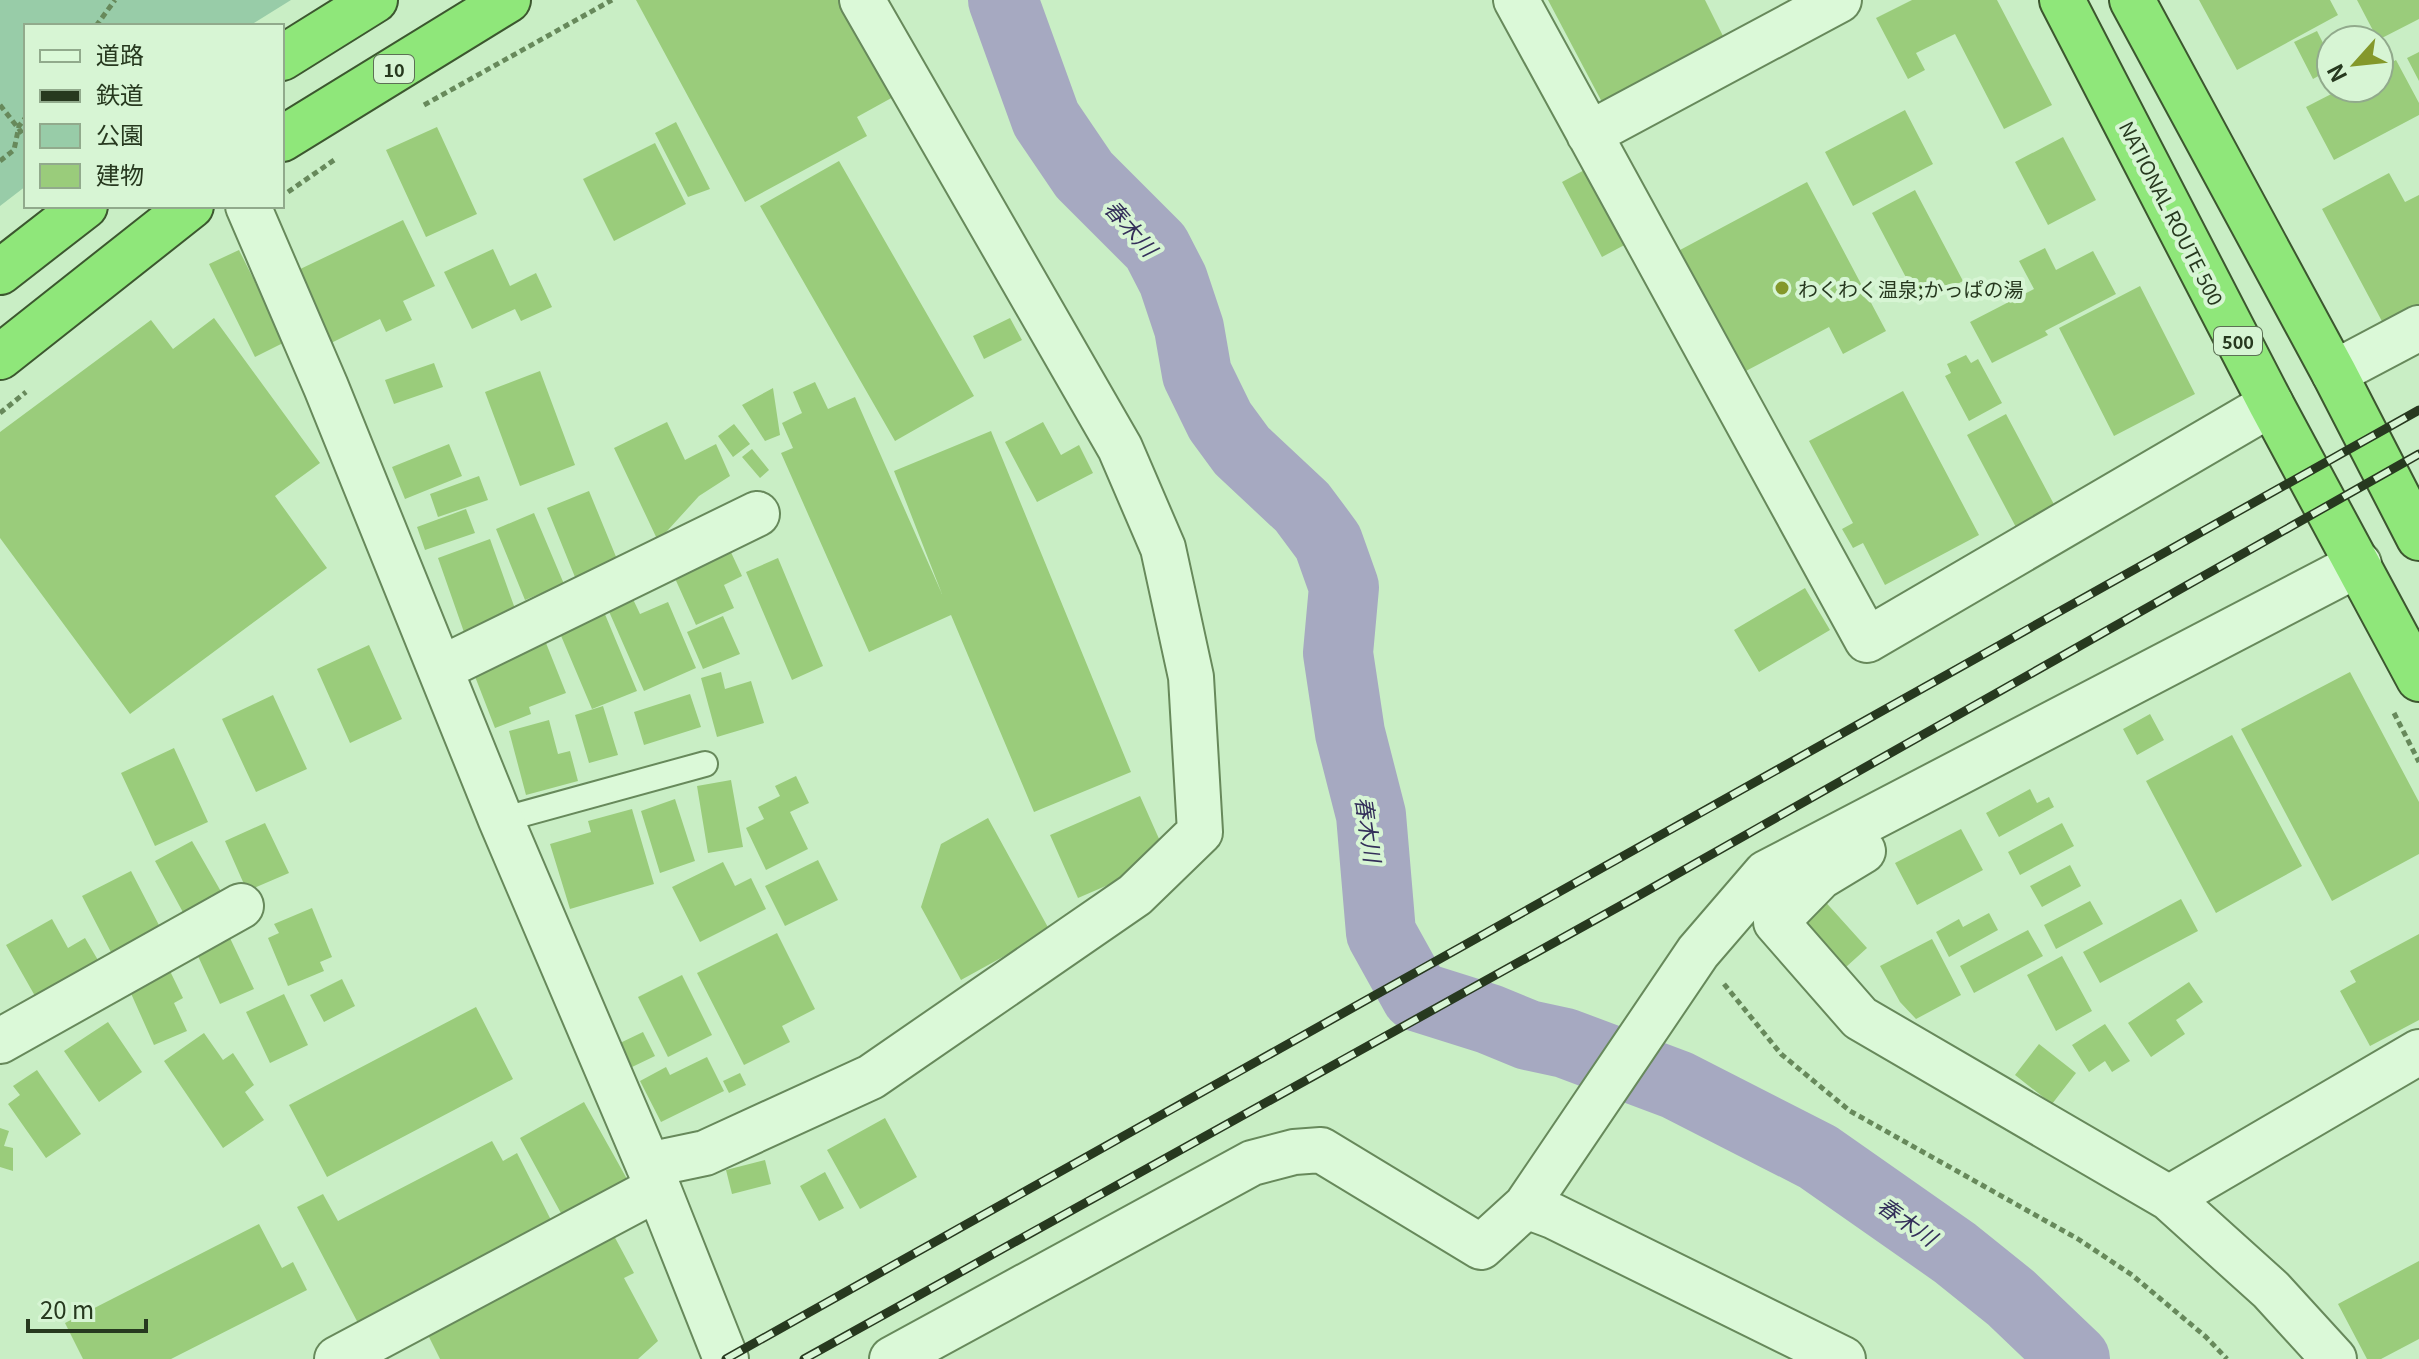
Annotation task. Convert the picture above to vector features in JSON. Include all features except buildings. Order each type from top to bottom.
[{"type":"highway","points":[[284,57],[375,0]]},
{"type":"highway","name":"10","points":[[284,138],[508,0]]},
{"type":"highway","name":"NATIONAL ROUTE 500","points":[[2062,0],[2271,404],[2419,679]]},
{"type":"highway","points":[[2132,0],[2334,373],[2419,538]]},
{"type":"highway","points":[[0,272],[82,208]]},
{"type":"highway","points":[[0,357],[188,208]]},
{"type":"street","points":[[337,1359],[653,1177],[871,1077],[1135,895],[1200,832],[1191,677],[1163,548],[1120,448],[862,0]]},
{"type":"street","points":[[1516,0],[1867,640],[2271,404]]},
{"type":"street","points":[[1589,134],[1839,0]]},
{"type":"street","points":[[249,208],[326,387],[501,820],[653,1177],[726,1359]]},
{"type":"street","points":[[2334,373],[2419,328]]},
{"type":"street","points":[[440,669],[757,514]]},
{"type":"street","points":[[892,1359],[1252,1163],[1294,1152],[1321,1150],[1481,1247],[1531,1198],[1698,952],[1766,873],[2359,564]]},
{"type":"street","points":[[1948,777],[1898,831],[1820,877],[1776,922],[1860,1018],[2169,1198],[2271,1290],[2334,1359]]},
{"type":"street","points":[[0,1041],[241,906]]},
{"type":"street","points":[[2169,1198],[2419,1052]]},
{"type":"street","points":[[1531,1198],[1553,1216],[1843,1359]]},
{"type":"lane","points":[[501,820],[705,764]]},
{"type":"path","points":[[97,24],[115,0]]},
{"type":"path","points":[[420,107],[612,0]]},
{"type":"path","points":[[0,105],[24,135]]},
{"type":"path","points":[[0,161],[14,150],[19,126],[24,120]]},
{"type":"path","points":[[288,192],[340,156]]},
{"type":"path","points":[[1698,952],[1781,1054],[1850,1111],[2078,1239],[2132,1275],[2206,1337],[2227,1359]]},
{"type":"green space","points":[[0,0],[291,0],[252,24],[24,24],[24,188],[0,206]]},
{"type":"waterway","name":"春木川","points":[[1003,0],[1046,119],[1084,175],[1156,247],[1173,280],[1189,328],[1197,374],[1220,421],[1242,451],[1302,507],[1328,542],[1344,587],[1338,653],[1350,733],[1371,815],[1381,933],[1416,996],[1528,1035],[1565,1043],[1677,1085],[1818,1157],[1955,1253],[2011,1298],[2075,1359]]},
{"type":"railway","points":[[726,1359],[2419,410]]},
{"type":"railway","points":[[804,1359],[1629,901],[2419,454]]},
{"type":"place","name":"わくわく温泉;かっぱの湯","points":[[1782,288]]}]
